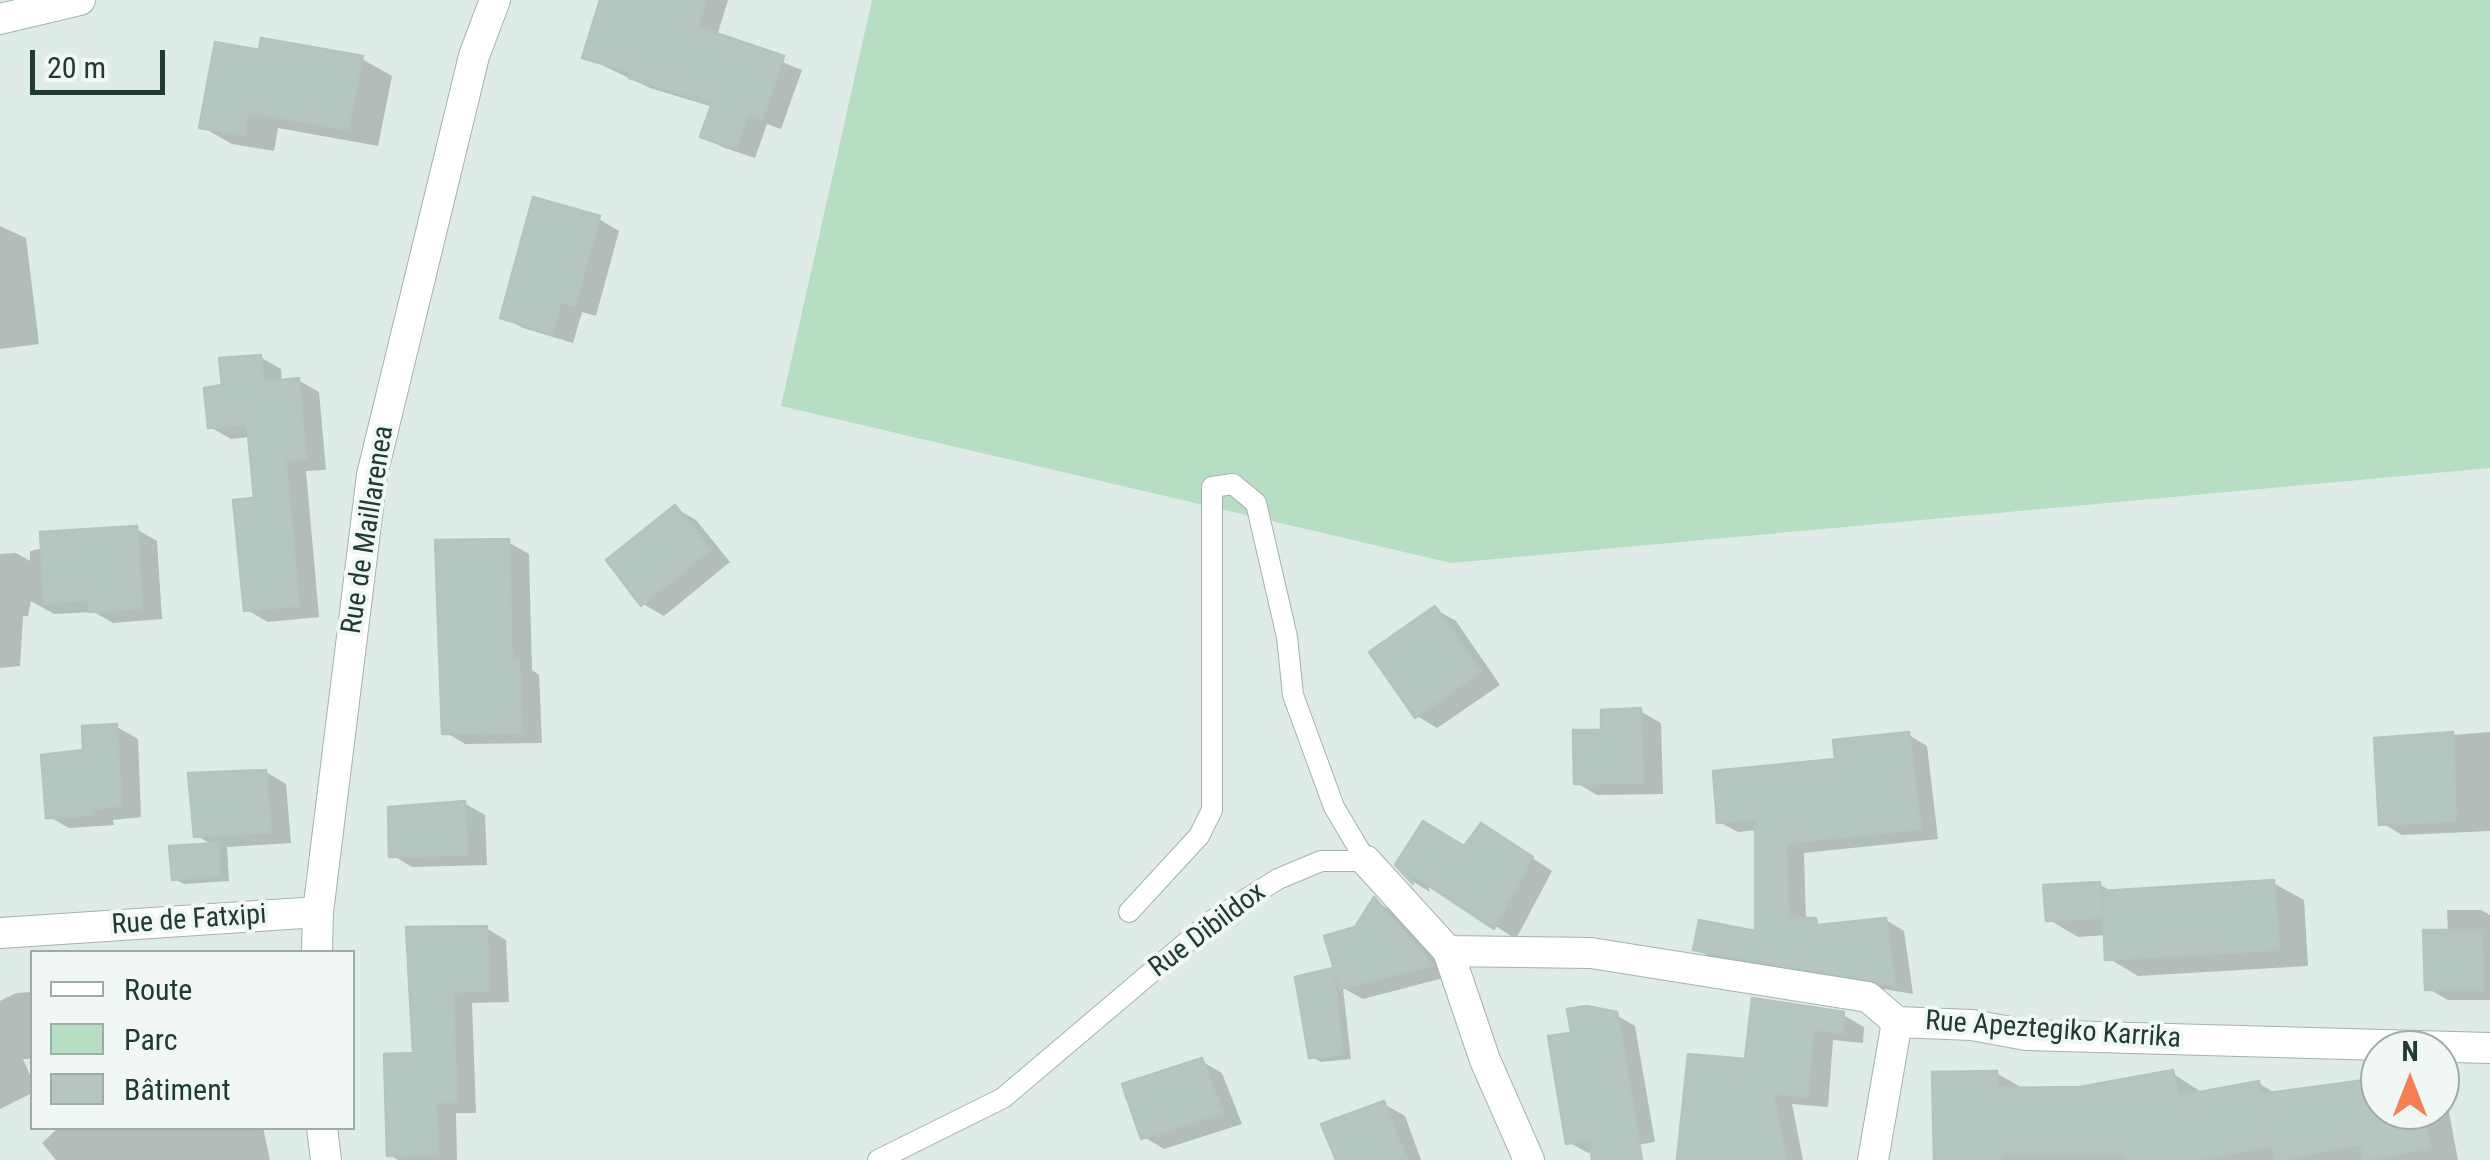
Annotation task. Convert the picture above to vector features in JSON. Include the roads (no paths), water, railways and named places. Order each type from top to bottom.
[{"type":"street","points":[[0,18],[80,0]]},
{"type":"street","name":"Rue de Maillarenea","points":[[317,950],[318,912],[372,475],[474,56],[495,0]]},
{"type":"street","points":[[1366,861],[1448,951],[1485,1060],[1529,1160]]},
{"type":"street","name":"Rue de Fatxipi","points":[[0,933],[318,912]]},
{"type":"street","name":"Rue Apeztegiko Karrika","points":[[1448,951],[1591,953],[1868,997],[1897,1022],[1972,1025],[2026,1035],[2490,1048]]},
{"type":"street","points":[[1873,1160],[1897,1022]]},
{"type":"street","points":[[322,1130],[326,1160]]},
{"type":"lane","points":[[1129,912],[1199,836],[1212,810],[1212,488],[1233,484],[1256,503],[1287,637],[1293,696],[1334,806],[1366,861]]},
{"type":"lane","name":"Rue Dibildox","points":[[878,1160],[1003,1098],[1213,920],[1278,878],[1321,860],[1366,861]]}]
